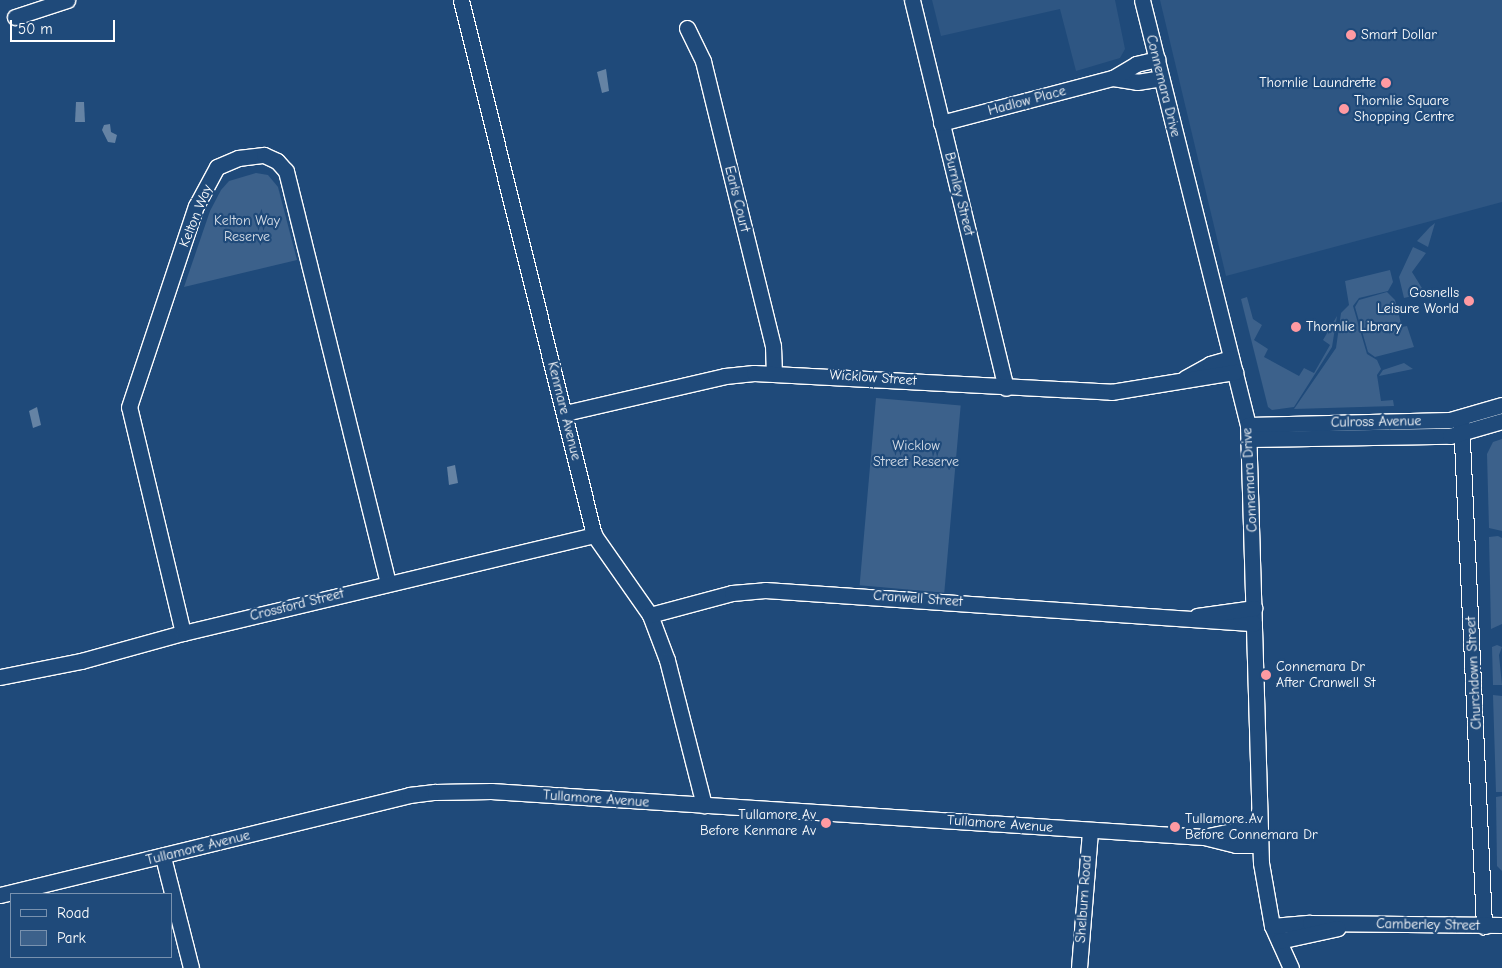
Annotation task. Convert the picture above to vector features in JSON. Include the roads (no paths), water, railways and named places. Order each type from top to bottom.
[{"type":"street","points":[[15,17],[67,0]]},
{"type":"street","name":"Kenmare Avenue","points":[[462,0],[594,534],[650,615],[668,660],[704,805]]},
{"type":"street","name":"Burnley Street","points":[[912,0],[1006,388]]},
{"type":"street","name":"Connemara Drive","points":[[1142,0],[1249,432],[1260,846],[1272,926],[1291,968]]},
{"type":"street","name":"Earls Court","points":[[687,28],[703,61],[773,346],[774,372]]},
{"type":"street","name":"Hadlow Place","points":[[941,123],[1113,78],[1136,64],[1157,59]]},
{"type":"street","name":"Hadlow Place","points":[[1113,78],[1137,82],[1161,78]]},
{"type":"street","name":"Kelton Way","points":[[182,633],[129,407],[196,206],[217,167],[238,158],[264,155],[277,161],[286,172],[388,583]]},
{"type":"street","name":"Wicklow Street","points":[[565,414],[727,376],[774,372],[1006,388],[1111,392],[1185,378],[1204,379],[1233,365]]},
{"type":"street","name":"Culross Avenue","points":[[1462,427],[1502,405]]},
{"type":"street","name":"Culross Avenue","points":[[1249,432],[1462,427],[1502,421]]},
{"type":"street","name":"Churchdown Street","points":[[1462,427],[1484,926]]},
{"type":"street","name":"Crossford Street","points":[[0,677],[81,662],[182,633],[594,534]]},
{"type":"street","name":"Cranwell Street","points":[[650,615],[732,593],[765,590],[1188,617],[1216,622],[1254,615]]},
{"type":"street","name":"Tullamore Avenue","points":[[0,895],[163,857],[409,795],[435,792],[491,791],[1204,837],[1236,845],[1260,846]]},
{"type":"street","name":"Shelburn Road","points":[[1079,968],[1090,830]]},
{"type":"street","name":"Tullamore Avenue","points":[[1204,837],[1236,830],[1260,830]]},
{"type":"street","points":[[163,857],[191,968]]},
{"type":"street","name":"Camberley Street","points":[[1278,941],[1296,940],[1354,924]]},
{"type":"street","name":"Camberley Street","points":[[1272,926],[1354,924],[1502,925]]},
{"type":"place","name":"Smart Dollar","points":[[1351,35]]},
{"type":"place","name":"Thornlie Laundrette","points":[[1386,83]]},
{"type":"place","name":"Thornlie Square Shopping Centre","points":[[1344,109]]},
{"type":"place","name":"Gosnells Leisure World","points":[[1469,301]]},
{"type":"place","name":"Thornlie Library","points":[[1296,327]]},
{"type":"place","name":"Connemara Dr After Cranwell St","points":[[1266,675]]},
{"type":"place","name":"Tullamore Av Before Kenmare Av","points":[[826,823]]},
{"type":"place","name":"Tullamore Av Before Connemara Dr","points":[[1175,827]]},
{"type":"park label","name":"Kelton Way Reserve","points":[[247,230]]},
{"type":"park label","name":"Wicklow Street Reserve","points":[[916,454]]}]
